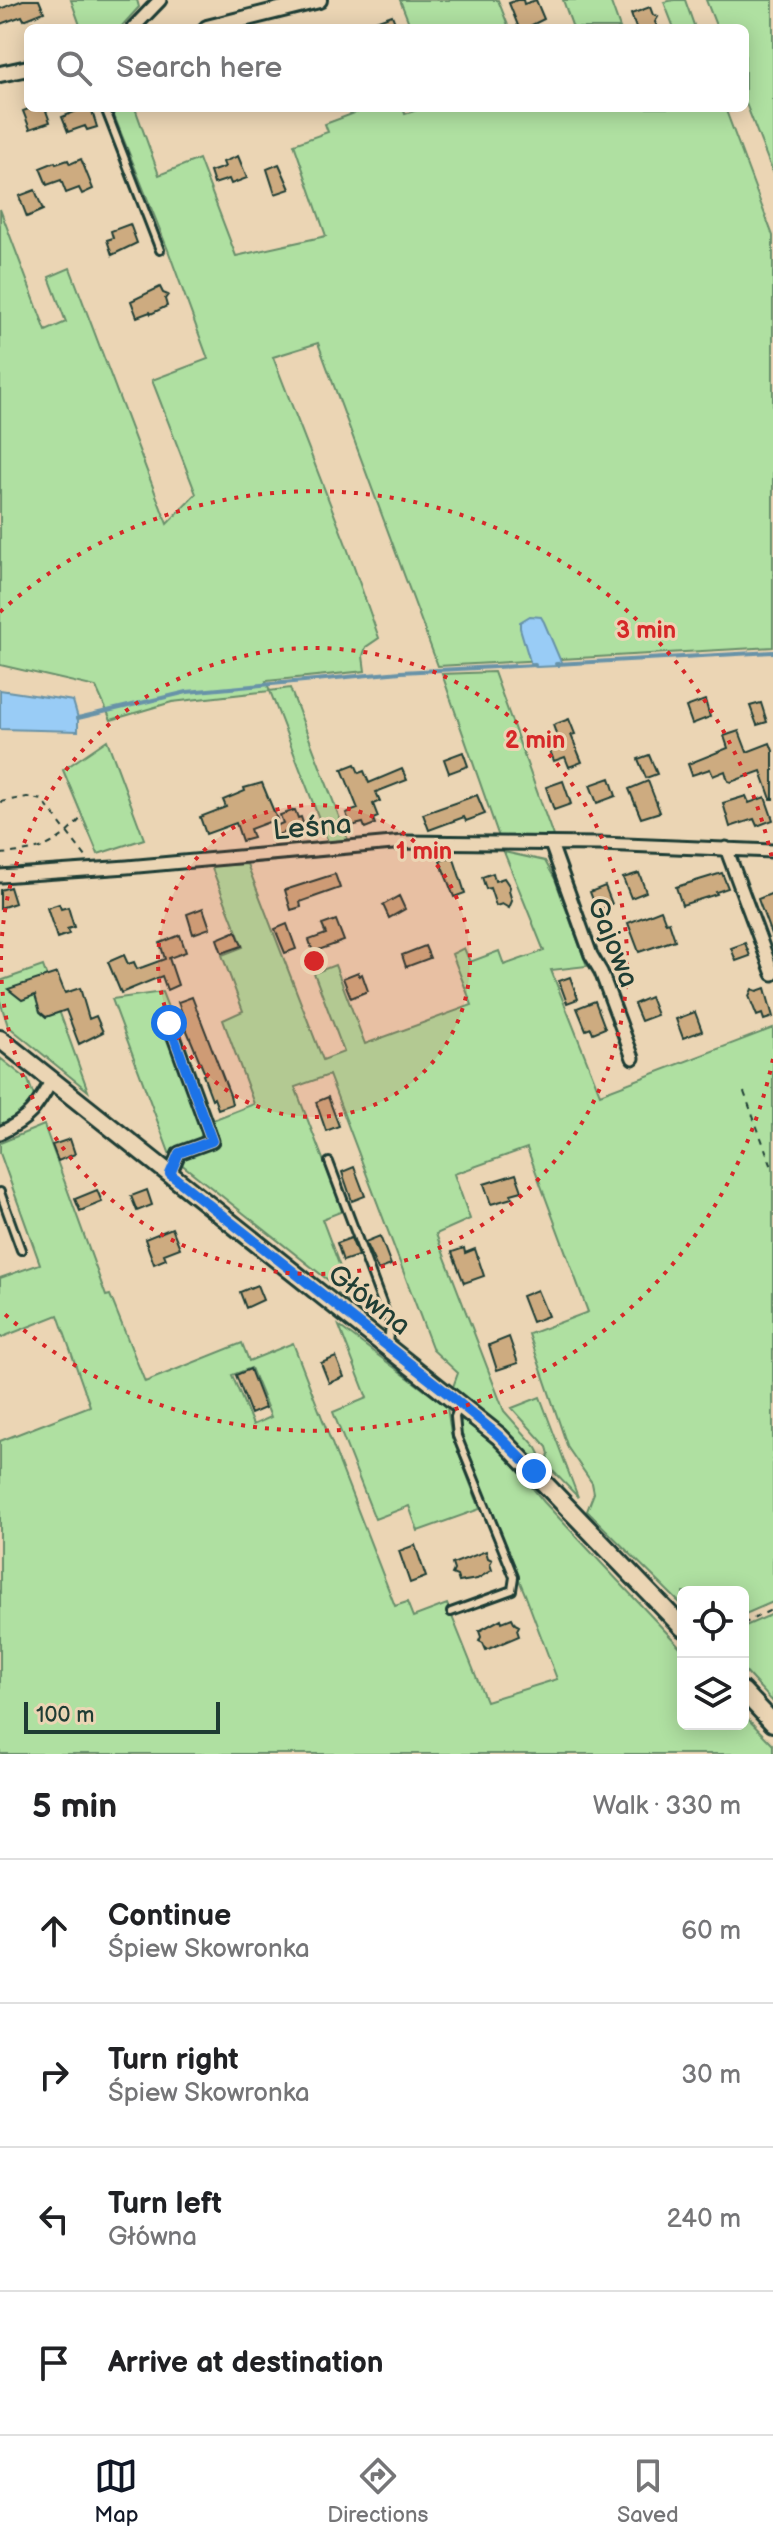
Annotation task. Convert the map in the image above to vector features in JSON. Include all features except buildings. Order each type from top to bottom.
[{"type":"main road","name":"Główna","points":[[0,1039],[499,1436],[677,1622]]},
{"type":"main road","points":[[749,1697],[773,1723]]},
{"type":"street","points":[[137,24],[160,0]]},
{"type":"street","points":[[223,24],[319,0]]},
{"type":"street","points":[[0,74],[24,69]]},
{"type":"street","name":"Leśna","points":[[0,876],[404,842],[773,851]]},
{"type":"street","name":"Gajowa","points":[[551,844],[633,1058]]},
{"type":"street","points":[[726,848],[773,974]]},
{"type":"street","points":[[169,1023],[212,1141],[179,1153],[170,1174]]},
{"type":"street","points":[[0,1133],[19,1124],[34,1110],[52,1080]]},
{"type":"lane","points":[[107,112],[160,250]]},
{"type":"lane","points":[[329,1162],[390,1324],[388,1347]]},
{"type":"lane","points":[[0,1192],[21,1250]]},
{"type":"lane","points":[[451,1612],[512,1590],[514,1583],[457,1436],[455,1417],[460,1404]]},
{"type":"path","points":[[0,802],[27,797],[42,800],[95,869]]},
{"type":"path","points":[[0,854],[38,851],[67,834],[82,817]]},
{"type":"path","points":[[744,1092],[773,1170]]},
{"type":"path","points":[[749,1621],[773,1609]]},
{"type":"green space","points":[[71,0],[137,0],[139,7],[124,24],[80,24]]},
{"type":"green space","points":[[400,0],[498,0],[507,24],[409,24]]},
{"type":"green space","points":[[563,0],[610,0],[619,24],[572,24]]},
{"type":"green space","points":[[685,0],[694,24],[672,24],[664,2]]},
{"type":"green space","points":[[706,0],[773,0],[773,173],[749,111],[749,24],[715,24]]},
{"type":"green space","points":[[113,112],[136,112],[159,175],[199,159],[236,256],[326,236],[294,144],[328,132],[325,124],[357,112],[726,112],[773,236],[773,647],[438,666],[318,343],[273,357],[379,638],[366,647],[363,656],[365,671],[266,681],[270,691],[172,702],[111,720],[96,687],[0,665],[0,209],[46,331],[66,322],[49,277],[70,268],[167,524],[196,494],[152,380],[208,359]]},
{"type":"green space","points":[[494,672],[553,836],[499,837],[442,674]]},
{"type":"green space","points":[[290,688],[348,840],[328,842],[270,691]]},
{"type":"green space","points":[[107,740],[144,839],[98,854],[63,770]]},
{"type":"green space","points":[[504,852],[545,861],[555,879],[587,966],[551,970],[600,1094],[773,1028],[773,1602],[749,1612],[749,1586],[677,1586],[677,1600],[587,1511],[594,1493],[592,1483],[568,1448],[529,1334],[588,1312],[527,1148],[454,1174],[470,1219],[436,1234],[504,1411],[537,1448],[540,1454],[537,1459],[531,1458],[453,1387],[458,1373],[433,1350],[329,1075],[295,1087],[343,1211],[322,1219],[352,1299],[180,1163],[218,1143],[210,1121],[254,1104],[223,1020],[243,1011],[222,955],[243,947],[211,866],[247,864],[323,1060],[344,1052],[314,973],[335,965],[365,1044],[472,1005],[452,954],[464,948],[470,962],[499,951],[504,965],[544,951]]},
{"type":"green space","points":[[43,966],[88,1091],[8,1026],[0,1001],[0,981]]},
{"type":"green space","points":[[162,992],[172,1018],[163,1022],[203,1130],[200,1138],[170,1155],[112,999]]},
{"type":"green space","points":[[0,1058],[28,1080],[36,1102],[14,1119],[0,1125]]},
{"type":"green space","points":[[44,1125],[106,1296],[110,1295],[145,1382],[242,1343],[249,1361],[293,1343],[395,1606],[407,1602],[413,1617],[447,1604],[486,1701],[557,1679],[465,1450],[458,1426],[462,1419],[509,1459],[544,1502],[677,1644],[677,1730],[749,1730],[749,1720],[773,1745],[773,1754],[0,1754],[0,1441],[90,1406],[58,1315],[0,1338],[0,1278],[40,1264],[0,1153],[0,1143]],"holes":[[[251,1368],[271,1417],[253,1425],[232,1375]]]},
{"type":"green space","points":[[339,1326],[447,1407],[451,1433],[480,1509],[418,1531],[409,1506],[375,1519],[333,1412],[367,1398]]},
{"type":"green space","points":[[540,1397],[578,1497],[546,1464],[549,1454],[547,1447],[512,1408]]},
{"type":"green space","points":[[773,1614],[773,1702],[749,1676],[749,1624]]},
{"type":"water","points":[[530,616],[541,617],[544,622],[561,662],[559,666],[531,665],[520,628],[520,622]]},
{"type":"water","points":[[0,690],[73,701],[78,731],[0,729]]},
{"type":"waterway","points":[[556,664],[773,652]]},
{"type":"waterway","points":[[78,718],[187,692],[401,672],[535,665]]},
{"type":"route","points":[[169,1023],[212,1141],[179,1153],[170,1174],[452,1397],[499,1436],[534,1471]]}]
